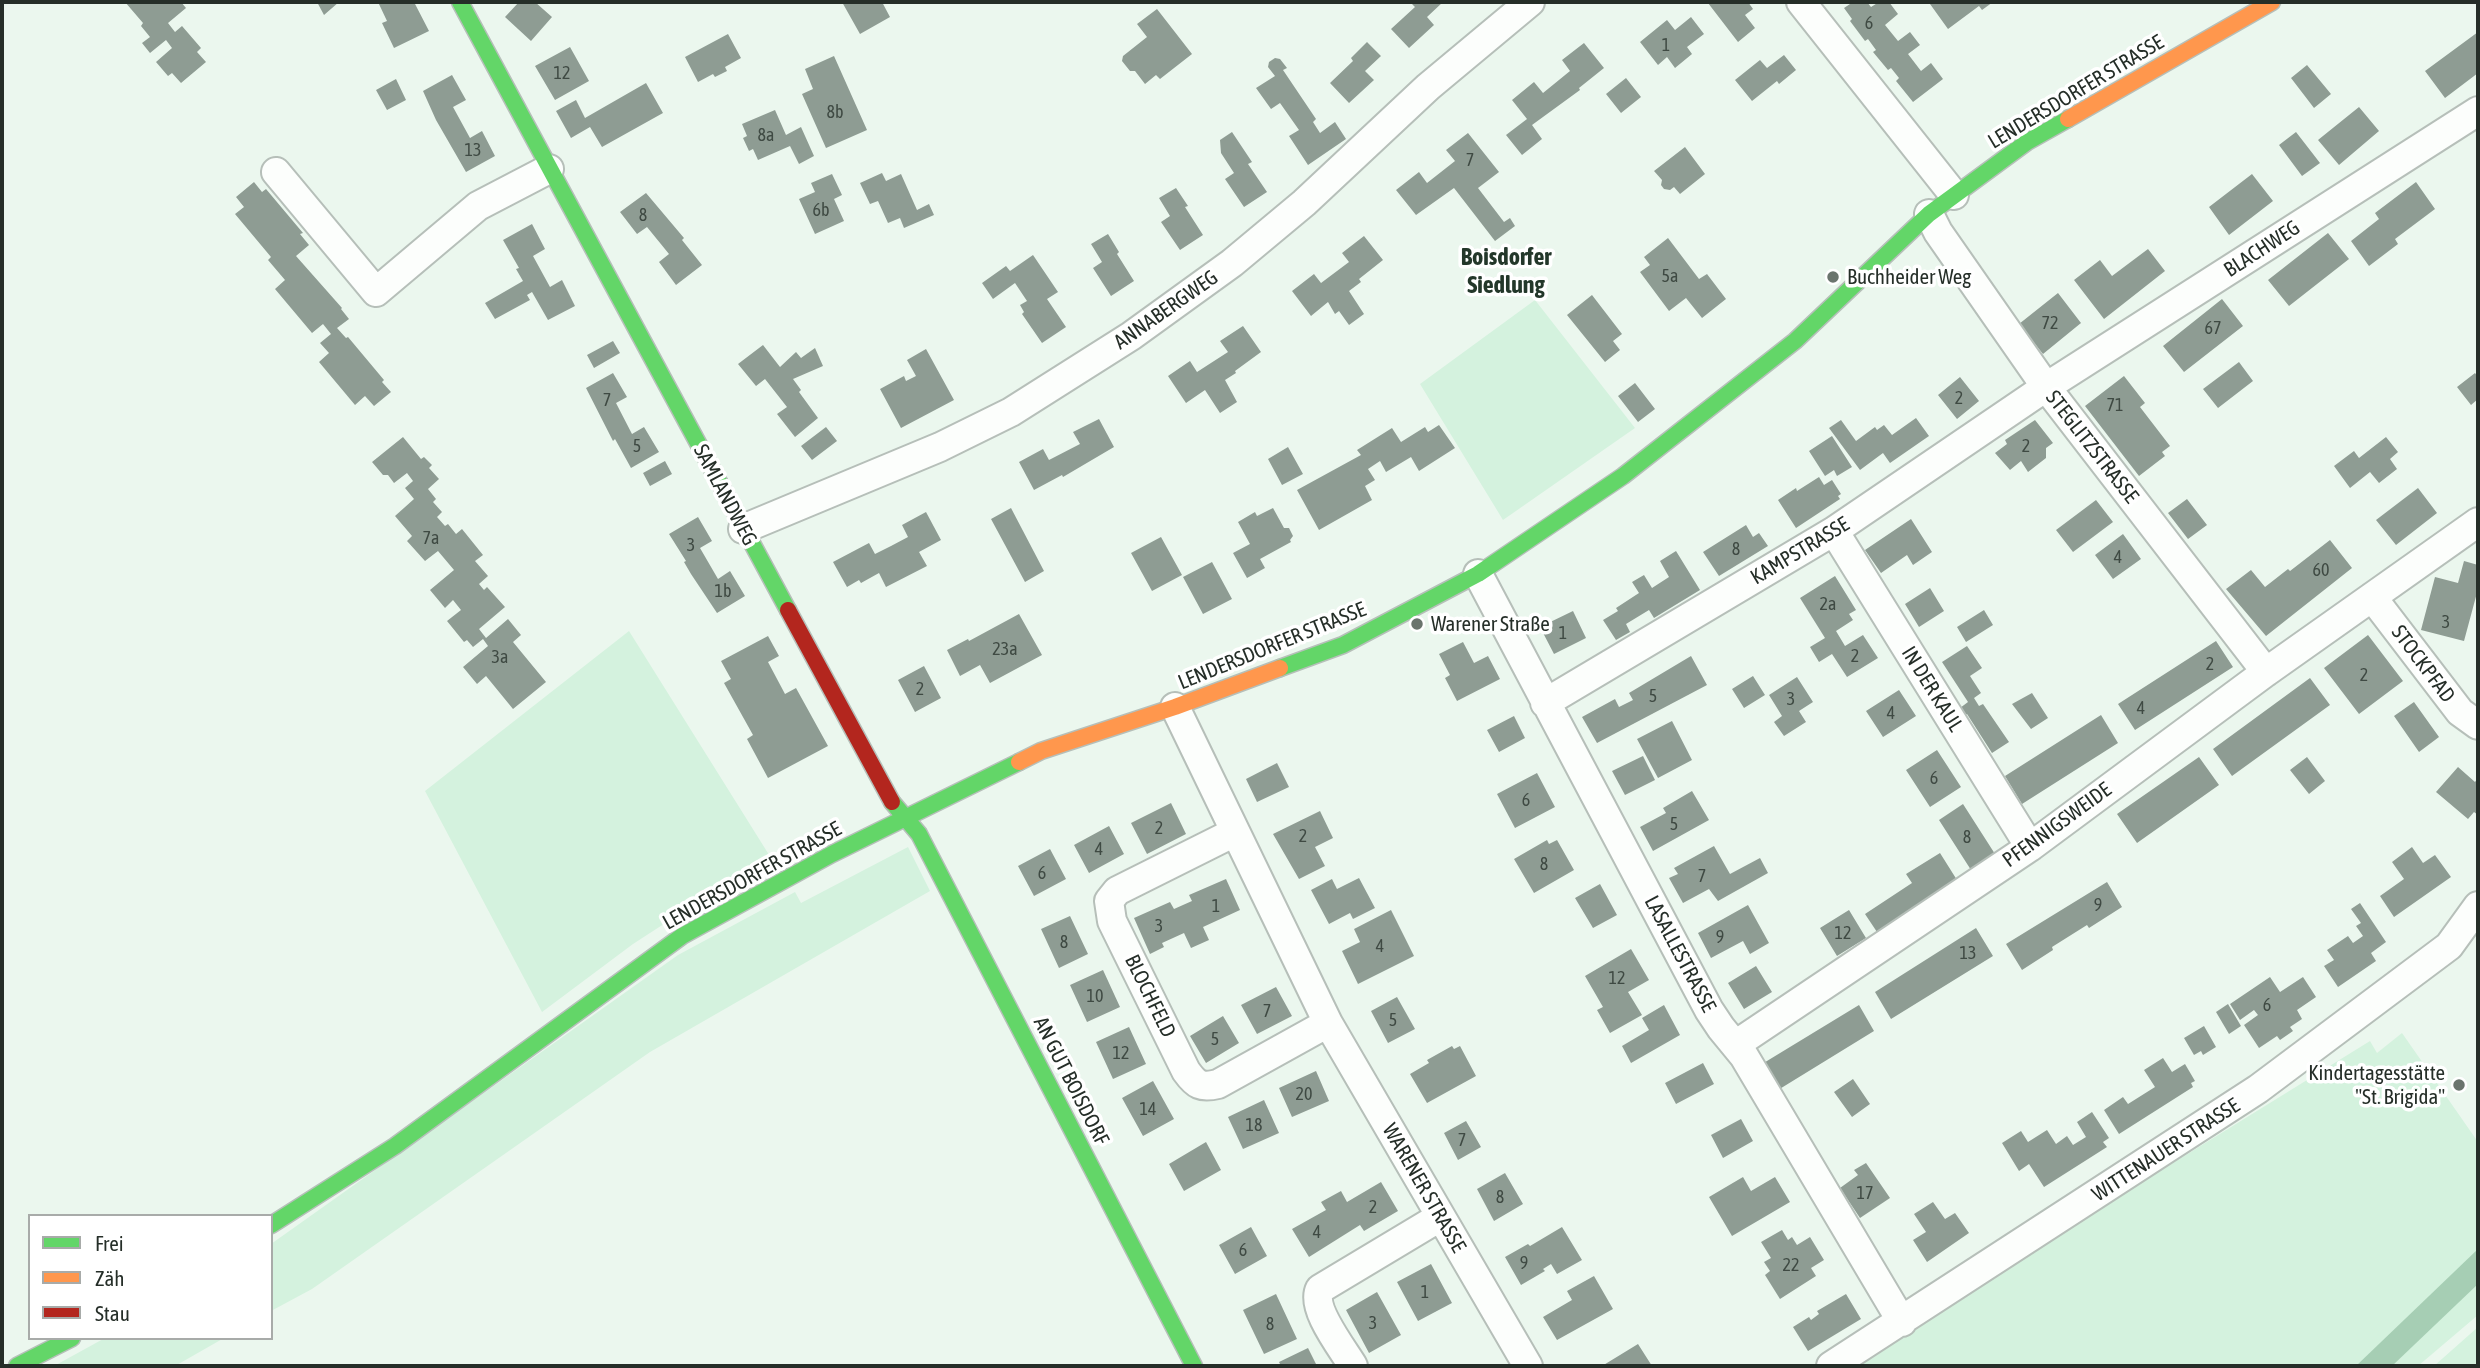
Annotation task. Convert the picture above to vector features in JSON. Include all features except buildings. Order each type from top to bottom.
[{"type":"street","name":"SAMLANDWEG","points":[[460,2],[892,802],[907,817]]},
{"type":"street","name":"ANNABERGWEG","points":[[743,529],[940,447],[1011,412],[1131,336],[1232,263],[1304,203],[1428,87],[1530,2]]},
{"type":"street","points":[[1801,2],[1954,195]]},
{"type":"street","name":"LENDERSDORFER STRASSE","points":[[273,1224],[395,1146],[682,936],[832,854],[1041,751],[1175,707],[1343,645],[1417,608],[1478,573],[1623,476],[1714,406],[1795,341],[1929,214],[2027,142],[2272,2]]},
{"type":"street","name":"BLACHWEG","points":[[2046,387],[2478,111]]},
{"type":"street","points":[[276,172],[376,292],[478,206],[549,169]]},
{"type":"street","name":"STEGLITZSTRASSE","points":[[1929,214],[1938,232],[2046,387],[2266,671]]},
{"type":"street","name":"KAMPSTRASSE","points":[[1545,703],[1835,531],[2046,387]]},
{"type":"street","name":"PFENNIGSWEIDE","points":[[1735,1045],[2030,847],[2266,671],[2478,522]]},
{"type":"street","name":"IN DER KAUL","points":[[1835,531],[2030,847]]},
{"type":"street","name":"LASALLESTRASSE","points":[[1478,573],[1709,1010],[1751,1068],[1902,1322]]},
{"type":"street","name":"STOCKPFAD","points":[[2372,597],[2460,712],[2478,725]]},
{"type":"street","name":"WARENER STRASSE","points":[[1175,707],[1328,1023],[1528,1366]]},
{"type":"street","name":"AN GUT BOISDORF","points":[[907,817],[919,834],[1030,1046],[1194,1366]]},
{"type":"street","name":"BLOCHFELD","points":[[1235,832],[1117,891],[1109,901],[1112,921],[1186,1070],[1199,1086],[1218,1084],[1328,1023]]},
{"type":"street","name":"WITTENAUER STRASSE","points":[[1831,1366],[2259,1089],[2449,946],[2478,906]]},
{"type":"street","points":[[1353,1366],[1320,1312],[1317,1299],[1320,1289],[1440,1217]]},
{"type":"street","points":[[17,1366],[68,1340]]},
{"type":"shaded area","points":[[1535,300],[1635,428],[1503,520],[1420,384]]},
{"type":"shaded area","points":[[629,631],[771,858],[633,944],[542,1012],[425,791]]},
{"type":"shaded area","points":[[908,847],[930,891],[650,1052],[312,1289],[273,1310],[273,1243],[678,955],[795,892],[801,903]]},
{"type":"shaded area","points":[[2402,1033],[2478,1142],[2478,1315],[2418,1366],[1845,1366],[2370,1041],[2377,1053]]},
{"type":"shaded area","points":[[2478,1249],[2478,1284],[2392,1366],[2356,1366]]},
{"type":"shaded area","points":[[2478,1327],[2478,1366],[2434,1366]]},
{"type":"shaded area","points":[[101,1340],[220,1340],[175,1366],[54,1366]]},
{"type":"traffic: fast","points":[[460,2],[788,610]]},
{"type":"traffic: fast","points":[[1280,668],[1343,645],[1478,574],[1623,476],[1795,341],[1929,214],[2027,142],[2068,119]]},
{"type":"traffic: fast","points":[[273,1224],[395,1146],[682,936],[832,854],[1019,762]]},
{"type":"traffic: fast","points":[[892,802],[919,834],[1194,1366]]},
{"type":"traffic: fast","points":[[17,1366],[68,1340]]},
{"type":"traffic: slow","points":[[2068,119],[2272,2]]},
{"type":"traffic: slow","points":[[1019,762],[1041,751],[1175,707],[1280,668]]},
{"type":"traffic: jam","points":[[788,610],[892,802]]},
{"type":"place","name":"Buchheider Weg","points":[[1833,277]]},
{"type":"place","name":"Warener Straße","points":[[1417,624]]},
{"type":"place","name":"Kindertagesstätte \"St. Brigida\"","points":[[2459,1085]]},
{"type":"district","name":"Boisdorfer Siedlung","points":[[1506,271]]}]
